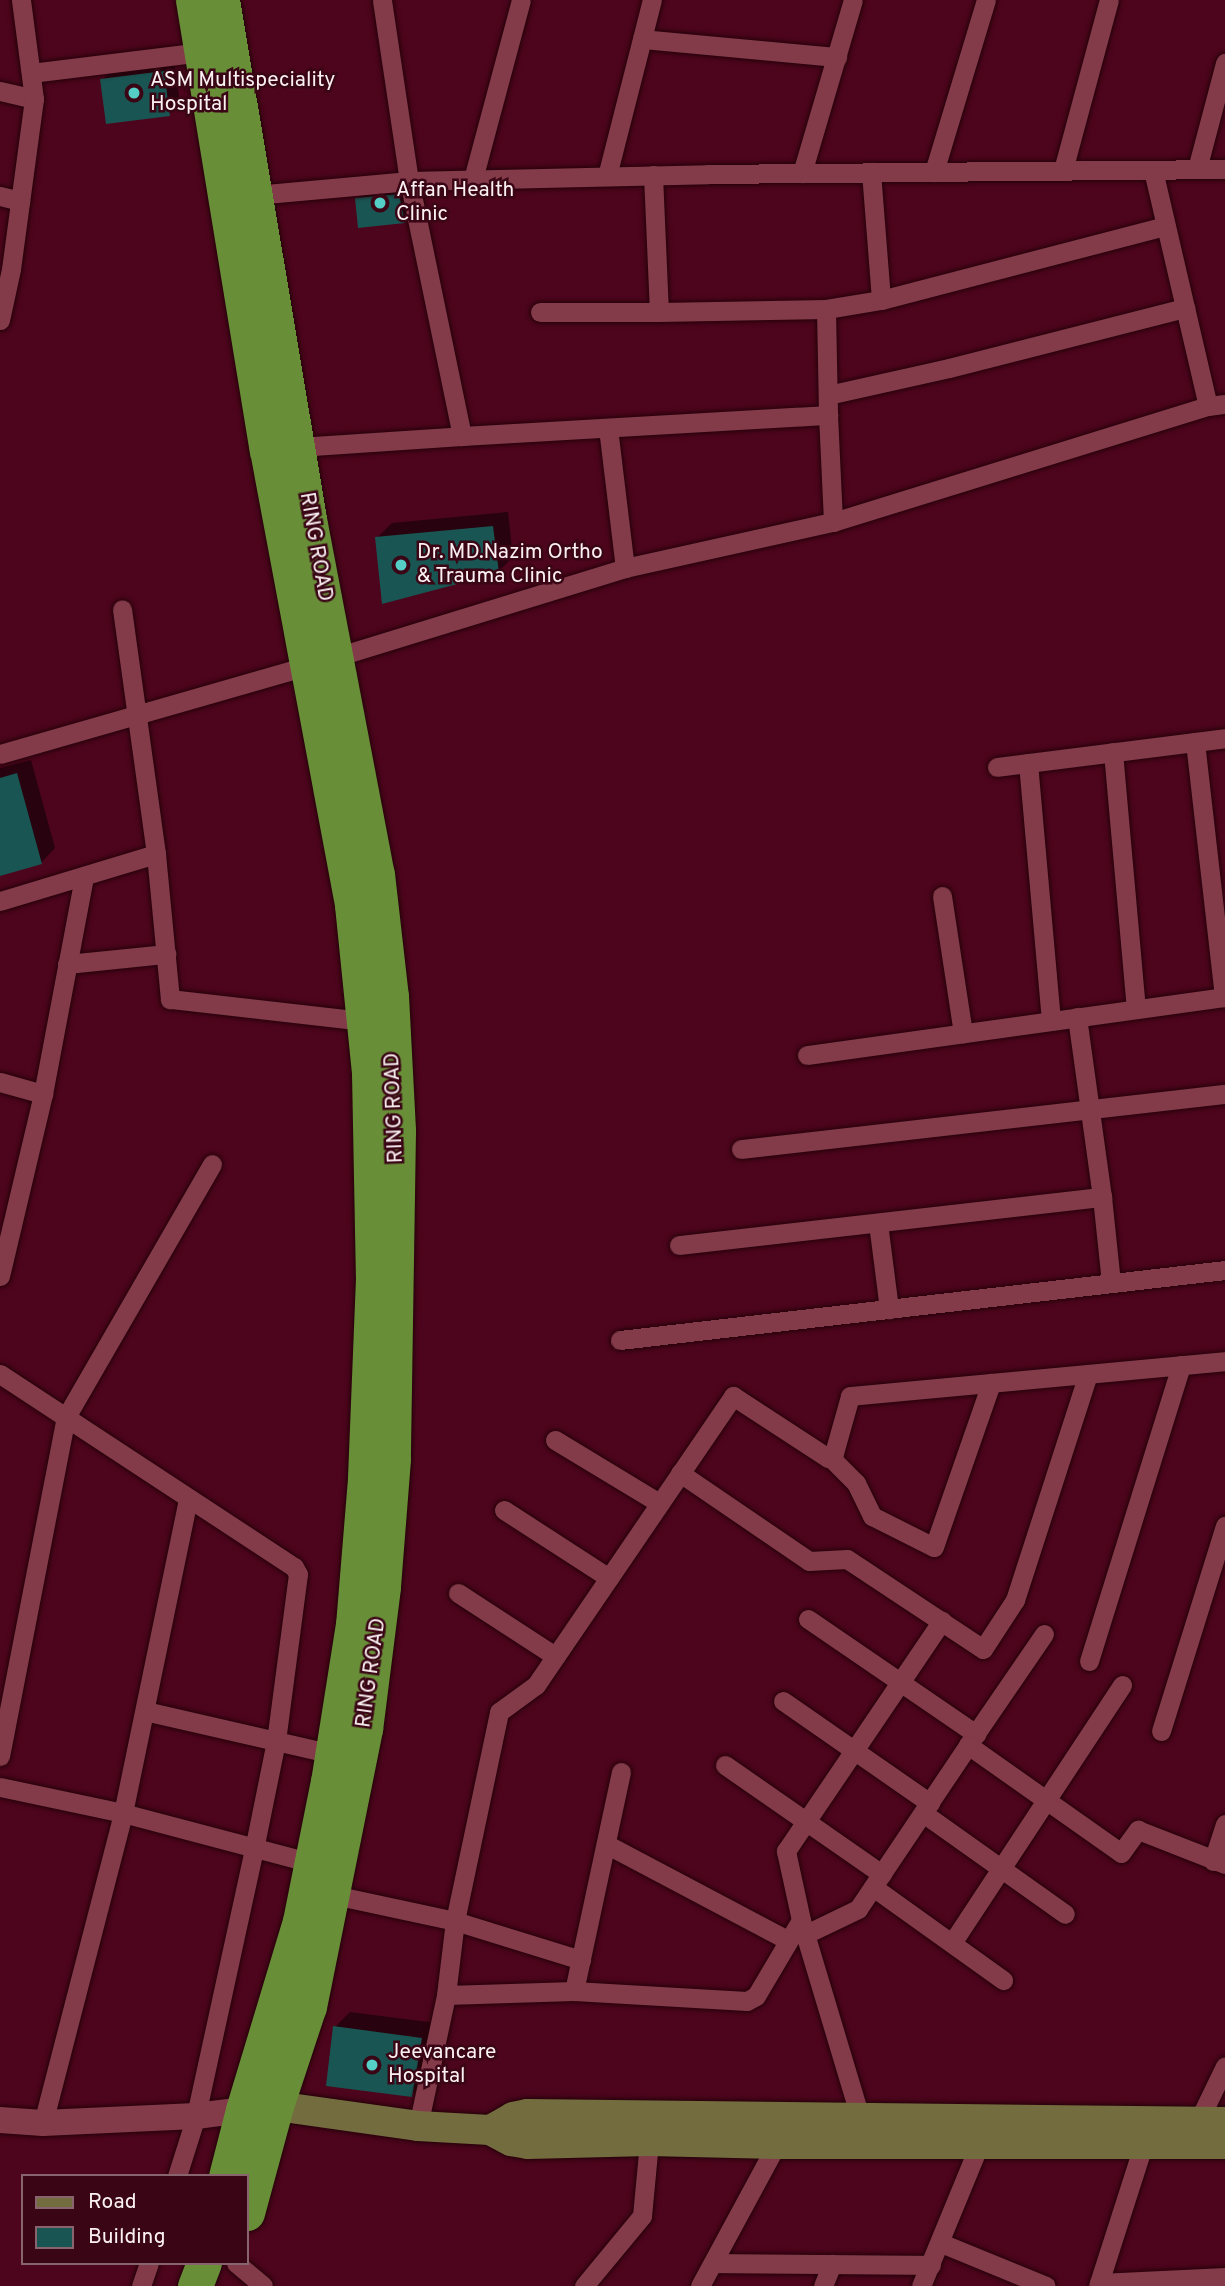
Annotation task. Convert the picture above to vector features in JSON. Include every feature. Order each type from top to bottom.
[{"type":"highway","name":"RING ROAD","points":[[193,0],[267,450],[377,874],[391,996],[398,1144],[393,1459],[383,1587],[365,1729],[334,1895],[309,2006],[227,2174]]},
{"type":"highway","name":"RING ROAD","points":[[222,0],[298,447],[369,1073],[373,1278],[365,1479],[353,1625],[312,1863],[259,2108],[248,2205]]},
{"type":"highway","points":[[195,2286],[203,2265]]},
{"type":"highway","points":[[220,2286],[227,2265]]},
{"type":"main road","points":[[0,2120],[43,2123],[196,2116],[259,2108],[418,2126],[490,2130],[513,2117],[527,2114],[776,2144],[1225,2144]]},
{"type":"main road","points":[[650,2127],[791,2116],[1211,2123]]},
{"type":"street","points":[[0,320],[34,99],[21,0]]},
{"type":"street","points":[[382,0],[409,181],[462,436]]},
{"type":"street","points":[[473,180],[521,0]]},
{"type":"street","points":[[607,176],[652,0]]},
{"type":"street","points":[[802,173],[853,0]]},
{"type":"street","points":[[934,172],[986,0]]},
{"type":"street","points":[[1063,170],[1109,0]]},
{"type":"street","points":[[642,39],[836,57]]},
{"type":"street","points":[[31,73],[202,52]]},
{"type":"street","points":[[1196,169],[1225,63]]},
{"type":"street","points":[[0,91],[34,99]]},
{"type":"street","points":[[255,195],[409,181],[653,175],[1225,169]]},
{"type":"street","points":[[0,754],[321,661],[625,568],[833,522],[1217,405],[1185,308],[1153,170]]},
{"type":"street","points":[[871,172],[881,300]]},
{"type":"street","points":[[653,175],[659,312]]},
{"type":"street","points":[[0,196],[20,201]]},
{"type":"street","points":[[540,312],[826,309],[881,300],[1166,226]]},
{"type":"street","points":[[828,395],[949,368],[1185,308]]},
{"type":"street","points":[[826,309],[833,522]]},
{"type":"street","points":[[298,447],[828,415]]},
{"type":"street","points":[[608,428],[625,568]]},
{"type":"street","points":[[122,609],[156,854],[170,999],[364,1021]]},
{"type":"street","points":[[998,767],[1225,738]]},
{"type":"street","points":[[807,1055],[1225,997],[1195,742]]},
{"type":"street","points":[[1113,752],[1136,1009]]},
{"type":"street","points":[[1028,763],[1051,1021]]},
{"type":"street","points":[[0,901],[156,854]]},
{"type":"street","points":[[0,1276],[43,1094],[84,876]]},
{"type":"street","points":[[942,896],[963,1034]]},
{"type":"street","points":[[67,964],[166,954]]},
{"type":"street","points":[[1076,1017],[1102,1197],[1111,1283]]},
{"type":"street","points":[[0,1082],[43,1094]]},
{"type":"street","points":[[741,1149],[1225,1094]]},
{"type":"street","points":[[0,1756],[66,1417],[212,1164]]},
{"type":"street","points":[[679,1245],[1102,1197]]},
{"type":"street","points":[[878,1223],[889,1309]]},
{"type":"street","points":[[620,1340],[1225,1270]]},
{"type":"street","points":[[831,1457],[850,1396],[1225,1361]]},
{"type":"street","points":[[1089,1661],[1181,1365]]},
{"type":"street","points":[[0,1374],[294,1567],[298,1574],[276,1741],[196,2116],[178,2174]]},
{"type":"street","points":[[680,1473],[809,1561],[847,1559],[983,1649],[1015,1600],[1087,1374]]},
{"type":"street","points":[[418,2126],[446,1995],[455,1921],[499,1712],[536,1685],[733,1395],[831,1457],[856,1483],[872,1516],[936,1546],[991,1383]]},
{"type":"street","points":[[555,1440],[659,1503]]},
{"type":"street","points":[[43,2123],[123,1813],[188,1499]]},
{"type":"street","points":[[505,1510],[609,1578]]},
{"type":"street","points":[[1161,1731],[1225,1526]]},
{"type":"street","points":[[458,1593],[555,1656]]},
{"type":"street","points":[[808,1619],[900,1682],[1048,1801],[1121,1853],[1138,1829],[1219,1863],[1225,1824]]},
{"type":"street","points":[[860,2118],[803,1927],[785,1856],[942,1621]]},
{"type":"street","points":[[446,1995],[574,1991],[747,2001],[756,1996],[787,1940],[803,1927],[858,1909],[1044,1634]]},
{"type":"street","points":[[0,1651],[20,1655]]},
{"type":"street","points":[[952,1943],[1122,1685]]},
{"type":"street","points":[[783,1701],[855,1751],[1002,1870],[1065,1914]]},
{"type":"street","points":[[145,1711],[332,1754]]},
{"type":"street","points":[[725,1765],[806,1822],[952,1943],[1003,1980]]},
{"type":"street","points":[[574,1991],[621,1772]]},
{"type":"street","points":[[0,1787],[123,1813],[312,1863]]},
{"type":"street","points":[[606,1844],[787,1940]]},
{"type":"street","points":[[334,1895],[455,1921],[581,1960]]},
{"type":"street","points":[[1211,2123],[1225,2066]]},
{"type":"street","points":[[700,2286],[791,2116]]},
{"type":"street","points":[[584,2286],[642,2216],[650,2127]]},
{"type":"street","points":[[921,2286],[980,2143]]},
{"type":"street","points":[[1144,2143],[1099,2284],[1225,2277]]},
{"type":"street","points":[[941,2243],[1046,2286]]},
{"type":"street","points":[[714,2263],[931,2265]]},
{"type":"street","points":[[823,2286],[832,2264]]},
{"type":"street","points":[[141,2286],[148,2265]]},
{"type":"street","points":[[238,2265],[263,2286]]},
{"type":"building","points":[[164,71],[170,116],[106,124],[100,79]]},
{"type":"building","points":[[399,194],[405,223],[358,228],[355,198]]},
{"type":"building","points":[[493,526],[499,573],[382,604],[375,537]]},
{"type":"building","points":[[17,773],[42,864],[0,876],[0,778]]},
{"type":"building","points":[[333,2026],[422,2038],[412,2097],[326,2086]]},
{"type":"place","name":"ASM Multispeciality Hospital","points":[[134,93]]},
{"type":"place","name":"Affan Health Clinic","points":[[380,203]]},
{"type":"place","name":"Dr. MD.Nazim Ortho & Trauma Clinic","points":[[401,565]]},
{"type":"place","name":"Jeevancare Hospital","points":[[372,2065]]}]
